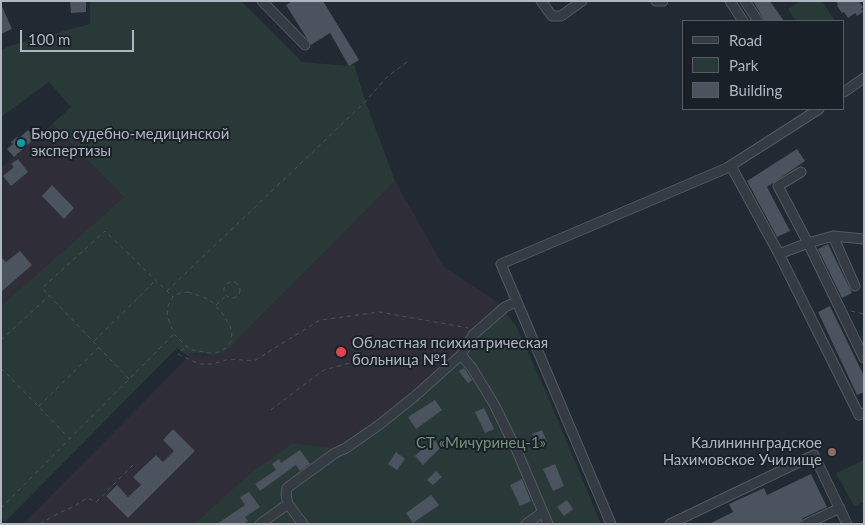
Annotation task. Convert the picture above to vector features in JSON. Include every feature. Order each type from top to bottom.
[{"type":"street","points":[[541,1],[552,16],[561,16],[582,1]]},
{"type":"street","points":[[656,1],[663,1]]},
{"type":"street","points":[[730,1],[742,20]]},
{"type":"street","points":[[745,1],[757,20]]},
{"type":"street","points":[[267,2],[305,45]]},
{"type":"street","points":[[845,91],[864,78]]},
{"type":"street","points":[[611,524],[501,264],[731,166],[804,113]]},
{"type":"street","points":[[731,166],[779,254],[859,415],[864,413]]},
{"type":"street","points":[[801,172],[778,186],[864,358]]},
{"type":"street","points":[[779,254],[833,236],[864,239]]},
{"type":"street","points":[[833,236],[855,286]]},
{"type":"street","points":[[303,524],[288,504],[287,488],[335,453],[379,426],[461,355],[478,330],[505,307],[516,302]]},
{"type":"street","points":[[461,355],[472,368],[494,404],[548,524]]},
{"type":"street","points":[[670,524],[814,455],[847,524]]},
{"type":"street","points":[[260,524],[288,504]]},
{"type":"street","points":[[806,524],[840,508]]},
{"type":"street","points":[[526,524],[543,512]]},
{"type":"path","points":[[167,291],[388,78],[407,62]]},
{"type":"path","points":[[129,379],[42,288],[105,231],[173,297]]},
{"type":"path","points":[[94,342],[156,280]]},
{"type":"path","points":[[232,281],[240,285],[241,290],[234,298],[226,296],[224,291],[227,283],[232,281]]},
{"type":"path","points":[[188,292],[203,296],[215,305],[226,319],[232,334],[231,341],[227,347],[219,352],[210,353],[193,350],[186,346],[174,334],[167,316],[168,306],[173,297],[180,293],[188,292]]},
{"type":"path","points":[[1,340],[49,296]]},
{"type":"path","points":[[215,305],[226,296]]},
{"type":"path","points":[[848,310],[864,314]]},
{"type":"path","points":[[178,354],[199,364],[213,364],[229,359],[254,361],[320,320],[380,312],[478,330]]},
{"type":"path","points":[[1,508],[174,334]]},
{"type":"path","points":[[271,410],[324,370],[350,363],[383,358],[408,365],[423,360],[444,343],[457,350],[461,355]]},
{"type":"path","points":[[181,351],[186,346]]},
{"type":"path","points":[[39,406],[99,347]]},
{"type":"path","points":[[1,368],[70,438]]},
{"type":"path","points":[[40,524],[61,512],[74,508],[87,498],[96,502],[134,464]]},
{"type":"shaded area","points":[[52,124],[124,197],[1,306],[1,168]]},
{"type":"shaded area","name":"Областная психиатрическая больница №1","points":[[395,181],[444,267],[499,303],[458,345],[457,355],[416,394],[333,448],[293,444],[249,474],[194,524],[23,524],[190,354],[207,355],[227,350]],"holes":[[[173,429],[195,451],[128,518],[106,496],[116,485],[128,497],[141,485],[134,477],[155,455],[163,462],[174,451],[163,440]]]},
{"type":"green space","points":[[90,1],[241,1],[302,62],[349,66],[354,64],[366,103],[395,181],[227,350],[217,355],[195,353],[188,356],[177,348],[5,522],[1,518],[1,306],[124,197],[52,124],[71,107],[49,82],[1,117],[1,50],[12,45],[90,24]]},
{"type":"green space","points":[[800,1],[822,1],[834,20],[795,20],[788,9]]},
{"type":"green space","name":"СТ «Мичуринец-1»","points":[[499,303],[517,328],[601,524],[194,524],[249,474],[293,443],[333,448],[416,394],[457,355],[458,345]]},
{"type":"green space","points":[[864,460],[864,502],[854,506],[836,473]]},
{"type":"building","points":[[70,1],[86,1],[86,12],[71,13]]},
{"type":"building","points":[[292,1],[323,1],[359,60],[349,66],[330,33],[311,45],[286,5]]},
{"type":"building","points":[[753,1],[770,1],[783,20],[764,20]]},
{"type":"building","points":[[836,1],[859,1],[863,7],[861,9],[863,12],[857,16],[855,13],[848,18],[837,6]]},
{"type":"building","points":[[1,4],[12,29],[1,34]]},
{"type":"building","name":"Бюро судебно-медицинской экспертизы","points":[[28,130],[35,138],[14,157],[7,149],[13,144],[11,142]]},
{"type":"building","points":[[797,149],[805,161],[767,187],[790,231],[777,237],[747,181]]},
{"type":"building","points":[[18,159],[28,172],[11,186],[3,176],[14,167],[11,164]]},
{"type":"building","points":[[52,185],[74,208],[64,219],[42,196]]},
{"type":"building","points":[[828,244],[852,293],[842,298],[818,249]]},
{"type":"building","points":[[20,251],[32,265],[1,292],[1,257],[6,262]]},
{"type":"building","points":[[830,306],[864,376],[864,392],[857,395],[818,312]]},
{"type":"building","points":[[464,368],[472,380],[468,383],[459,371]]},
{"type":"building","points":[[435,400],[442,410],[416,429],[408,417]]},
{"type":"building","points":[[484,408],[494,429],[485,433],[475,412]]},
{"type":"building","points":[[173,429],[195,451],[128,518],[106,496],[117,485],[128,497],[141,485],[133,477],[156,455],[163,462],[174,451],[163,440]]},
{"type":"building","points":[[542,430],[547,442],[537,446],[532,434]]},
{"type":"building","points":[[433,439],[441,447],[423,465],[415,456]]},
{"type":"building","points":[[300,450],[310,464],[300,471],[296,465],[260,491],[255,484],[276,470],[272,464],[279,459],[281,463]]},
{"type":"building","points":[[396,452],[405,459],[397,470],[388,464]]},
{"type":"building","points":[[555,464],[564,486],[553,491],[543,469]]},
{"type":"building","points":[[436,471],[442,477],[433,485],[427,480]]},
{"type":"building","points":[[811,474],[827,507],[803,518],[800,523],[709,524],[733,512],[729,504],[764,488],[767,495]]},
{"type":"building","points":[[522,479],[531,501],[520,506],[510,485]]},
{"type":"building","points":[[249,492],[260,507],[245,517],[248,521],[243,524],[217,524],[245,505],[240,497]]},
{"type":"building","points":[[431,495],[439,505],[413,523],[406,513]]},
{"type":"building","points":[[567,500],[573,509],[564,516],[557,507]]},
{"type":"place","name":"Бюро судебно-медицинской экспертизы","points":[[21,143]]},
{"type":"place","name":"Областная психиатрическая больница №1","points":[[341,352]]},
{"type":"place","name":"Калининнградское Нахимовское Училище","points":[[832,452]]}]
